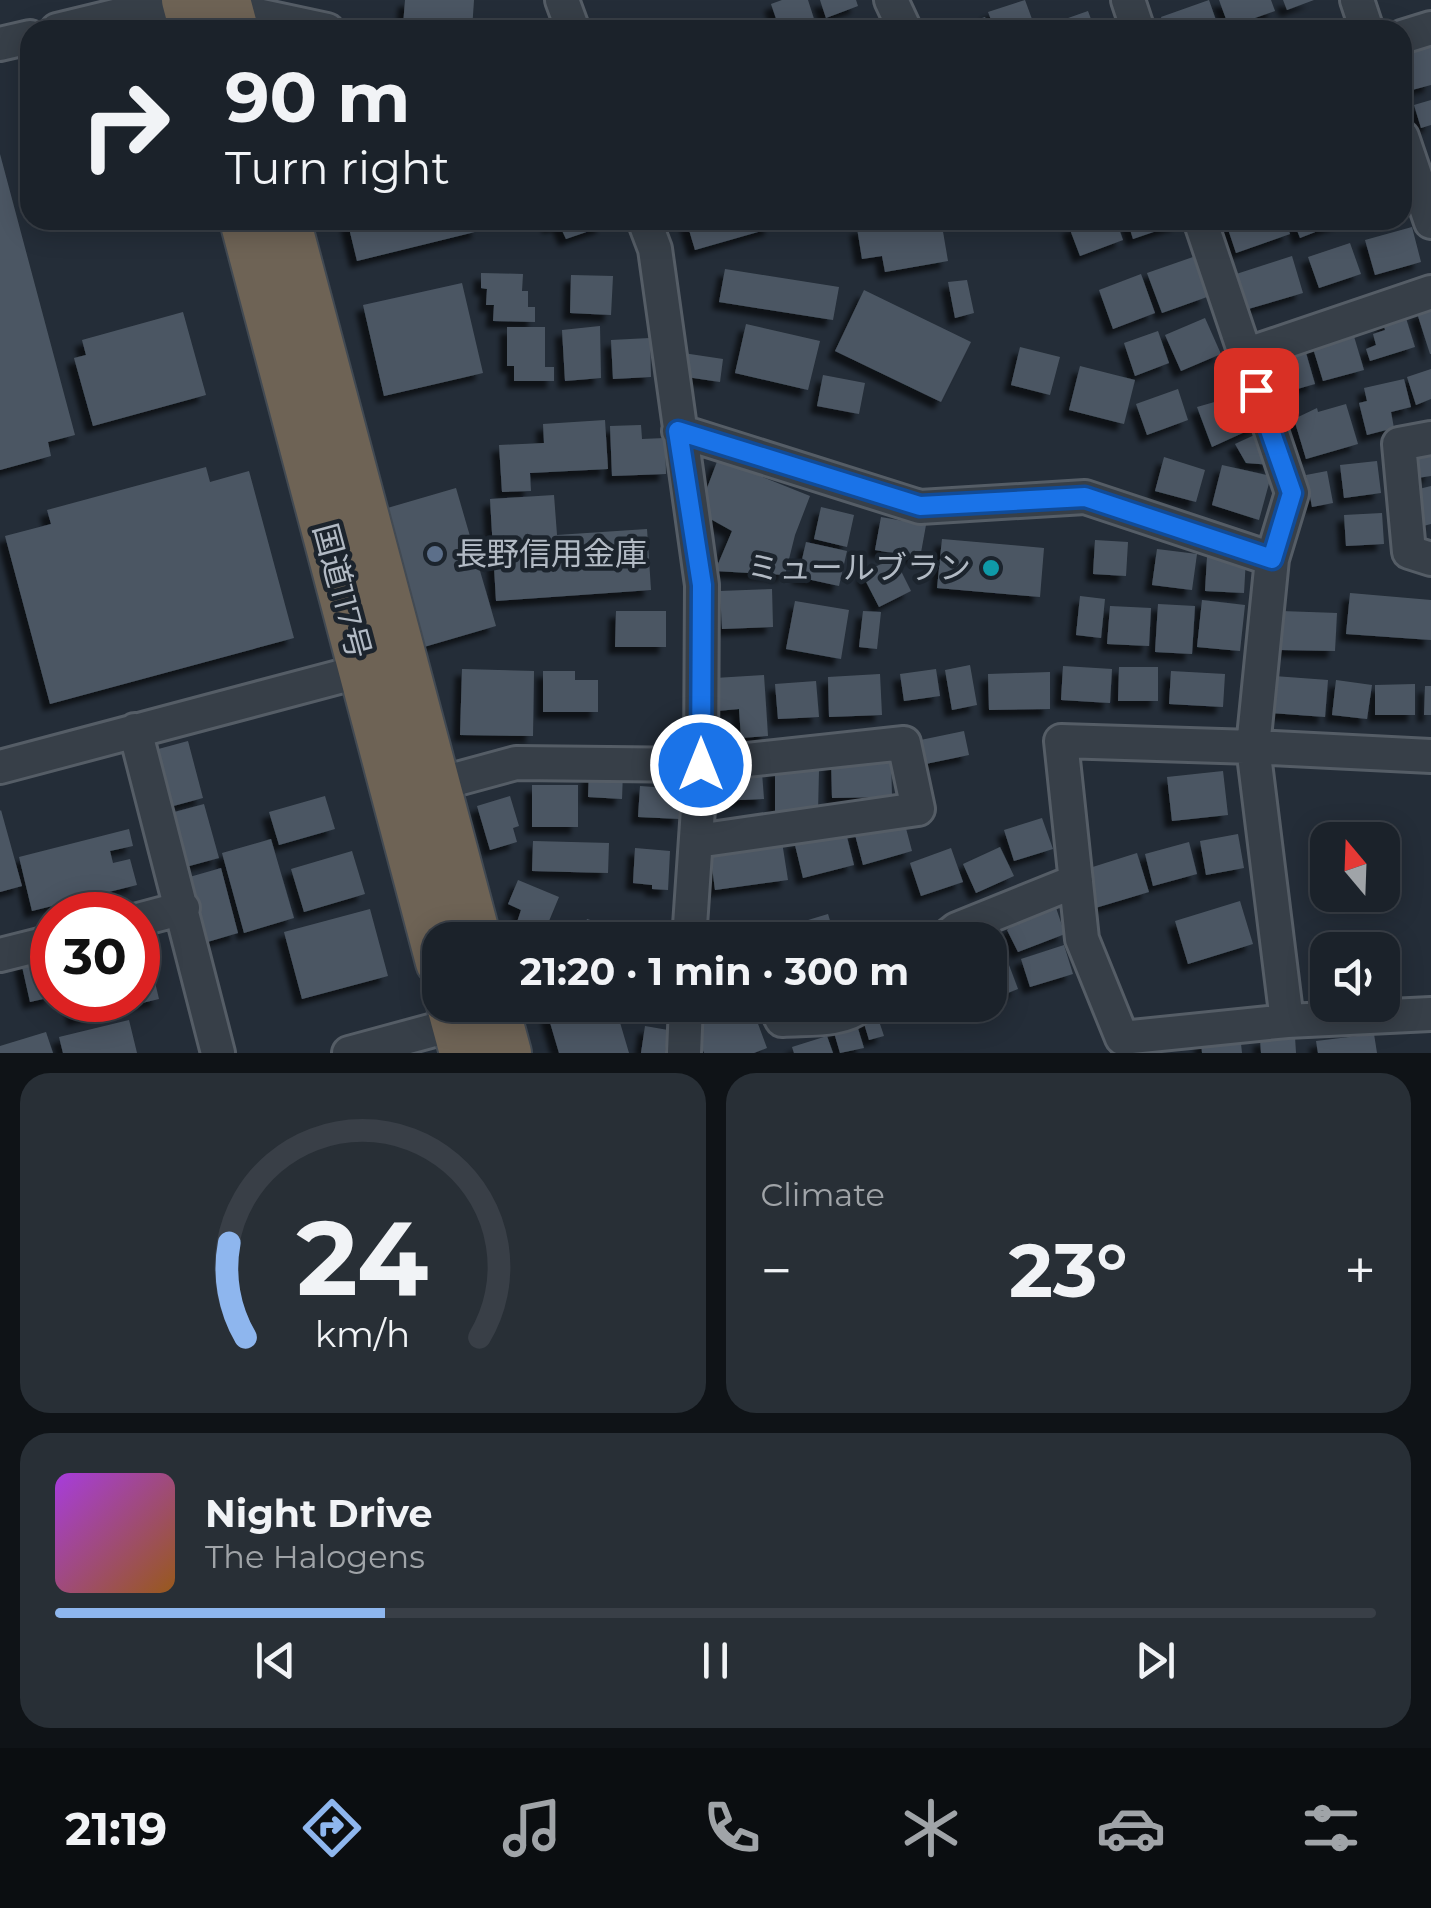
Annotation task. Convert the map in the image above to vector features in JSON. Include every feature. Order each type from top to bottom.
[{"type":"highway","name":"国道117号","points":[[247,230],[383,665],[435,785],[472,922]]},
{"type":"highway","name":"国道117号","points":[[288,230],[383,665],[432,922]]},
{"type":"highway","points":[[467,1022],[507,1053]]},
{"type":"street","points":[[97,20],[160,4],[259,20]]},
{"type":"street","points":[[1412,170],[1431,222]]},
{"type":"street","points":[[648,230],[654,248],[702,585],[701,765],[690,922]]},
{"type":"street","points":[[1203,230],[1292,493],[1272,559],[1253,747],[1287,1021]]},
{"type":"street","points":[[1245,355],[1431,292]]},
{"type":"street","points":[[678,431],[920,506],[1085,497],[1272,559]]},
{"type":"street","points":[[1431,438],[1399,444],[1409,552],[1431,559]]},
{"type":"street","points":[[0,768],[383,665]]},
{"type":"street","points":[[135,730],[218,1053]]},
{"type":"street","points":[[1431,756],[1061,741],[1082,939],[1122,1038],[1287,1021],[1431,1014]]},
{"type":"street","points":[[435,785],[516,763],[701,765],[904,743],[918,809],[697,841]]},
{"type":"street","points":[[974,922],[1076,882]]},
{"type":"street","points":[[160,914],[182,908]]},
{"type":"street","points":[[0,955],[30,948]]},
{"type":"street","points":[[350,1053],[467,1022]]},
{"type":"street","points":[[684,1053],[685,1022]]},
{"type":"building","points":[[405,0],[474,0],[473,20],[403,20]]},
{"type":"building","points":[[808,0],[814,19],[777,20],[771,4]]},
{"type":"building","points":[[820,0],[856,0],[858,6],[826,18]]},
{"type":"building","points":[[1025,0],[1032,20],[991,20],[988,12]]},
{"type":"building","points":[[1209,0],[1216,20],[1162,20],[1161,17]]},
{"type":"building","points":[[1219,0],[1271,0],[1275,11],[1249,20],[1226,20]]},
{"type":"building","points":[[1283,0],[1314,0],[1287,10]]},
{"type":"building","points":[[1088,11],[1091,20],[1062,20]]},
{"type":"building","points":[[1431,43],[1431,85],[1412,90],[1412,48]]},
{"type":"building","points":[[1431,100],[1431,125],[1421,128],[1414,105]]},
{"type":"building","points":[[0,154],[75,435],[48,442],[51,456],[0,470]]},
{"type":"building","points":[[1412,227],[1421,262],[1375,275],[1365,240]]},
{"type":"building","points":[[349,230],[479,231],[357,261]]},
{"type":"building","points":[[562,230],[592,230],[566,239]]},
{"type":"building","points":[[689,230],[765,230],[695,250]]},
{"type":"building","points":[[857,230],[943,230],[948,261],[885,272],[882,256],[862,259]]},
{"type":"building","points":[[1070,230],[1120,230],[1123,240],[1080,256]]},
{"type":"building","points":[[1130,230],[1159,230],[1133,239]]},
{"type":"building","points":[[1228,230],[1289,230],[1290,234],[1236,253]]},
{"type":"building","points":[[1297,230],[1320,230],[1300,238]]},
{"type":"building","points":[[1350,243],[1361,274],[1319,288],[1308,257]]},
{"type":"building","points":[[1292,256],[1303,293],[1238,312],[1227,277]]},
{"type":"building","points":[[1193,257],[1207,297],[1162,313],[1147,273]]},
{"type":"building","points":[[725,269],[839,287],[833,320],[719,302]]},
{"type":"building","points":[[481,273],[523,274],[522,291],[528,291],[528,307],[535,307],[535,322],[493,321],[494,305],[486,305],[487,289],[481,288]]},
{"type":"building","points":[[1141,274],[1155,313],[1113,329],[1099,290]]},
{"type":"building","points":[[571,275],[613,276],[611,315],[570,313]]},
{"type":"building","points":[[967,280],[974,313],[955,318],[948,282]]},
{"type":"building","points":[[462,283],[483,373],[384,396],[363,305]]},
{"type":"building","points":[[864,290],[971,342],[941,402],[835,351]]},
{"type":"building","points":[[1431,308],[1431,354],[1430,354],[1417,313]]},
{"type":"building","points":[[183,312],[206,395],[93,426],[74,358],[86,355],[82,340]]},
{"type":"building","points":[[1405,315],[1415,347],[1370,361],[1366,349],[1376,345],[1373,334],[1385,330],[1383,322]]},
{"type":"building","points":[[1205,318],[1221,354],[1181,371],[1165,335]]},
{"type":"building","points":[[746,324],[820,341],[808,390],[735,373]]},
{"type":"building","points":[[600,326],[601,378],[565,381],[562,330]]},
{"type":"building","points":[[507,327],[545,327],[545,367],[554,367],[554,381],[514,381],[514,366],[507,366]]},
{"type":"building","points":[[1158,331],[1169,363],[1135,376],[1124,343]]},
{"type":"building","points":[[1353,333],[1364,370],[1323,381],[1312,345]]},
{"type":"building","points":[[650,338],[651,377],[613,379],[611,340]]},
{"type":"building","points":[[1020,347],[1060,357],[1050,395],[1011,385]]},
{"type":"building","points":[[683,353],[723,359],[720,382],[680,376]]},
{"type":"building","points":[[1306,353],[1315,384],[1276,395],[1267,364]]},
{"type":"building","points":[[1080,366],[1135,380],[1124,424],[1069,410]]},
{"type":"building","points":[[1431,369],[1431,399],[1416,405],[1407,377]]},
{"type":"building","points":[[823,375],[865,383],[859,414],[817,406]]},
{"type":"building","points":[[1404,379],[1411,407],[1391,412],[1394,428],[1367,435],[1359,403],[1367,401],[1364,388]]},
{"type":"building","points":[[1178,389],[1188,420],[1147,435],[1136,404]]},
{"type":"building","points":[[1246,393],[1258,426],[1212,447],[1197,407]]},
{"type":"building","points":[[1346,404],[1358,444],[1306,459],[1294,419],[1317,408],[1318,412]]},
{"type":"building","points":[[605,420],[608,469],[530,473],[531,491],[502,492],[499,445],[544,443],[543,424]]},
{"type":"building","points":[[641,425],[642,439],[665,438],[666,474],[612,476],[610,426]]},
{"type":"building","points":[[1261,432],[1272,465],[1246,463],[1235,444]]},
{"type":"building","points":[[1431,448],[1431,476],[1410,479],[1406,452]]},
{"type":"building","points":[[1164,457],[1205,470],[1196,502],[1155,491]]},
{"type":"building","points":[[718,459],[810,496],[785,575],[715,571],[732,531],[698,512]]},
{"type":"building","points":[[1377,461],[1381,493],[1344,498],[1340,465]]},
{"type":"building","points":[[1222,465],[1271,476],[1259,520],[1212,505]]},
{"type":"building","points":[[206,467],[210,482],[249,471],[294,638],[50,704],[5,536],[51,524],[47,510]]},
{"type":"building","points":[[1327,471],[1333,503],[1312,507],[1306,475]]},
{"type":"building","points":[[1431,486],[1431,524],[1419,527],[1411,491]]},
{"type":"building","points":[[456,488],[496,626],[424,647],[384,509]]},
{"type":"building","points":[[554,495],[557,535],[647,529],[651,590],[496,601],[490,499]]},
{"type":"building","points":[[821,507],[854,515],[847,547],[814,539]]},
{"type":"building","points":[[1382,513],[1384,544],[1346,546],[1344,515]]},
{"type":"building","points":[[881,517],[926,525],[920,558],[875,550]]},
{"type":"building","name":"ミュールブラン","points":[[942,539],[1044,548],[1040,597],[937,588]]},
{"type":"building","points":[[1095,540],[1128,542],[1126,576],[1093,574]]},
{"type":"building","points":[[806,542],[847,551],[839,586],[798,577]]},
{"type":"building","points":[[1157,549],[1197,554],[1192,590],[1152,585]]},
{"type":"building","points":[[894,557],[911,591],[879,607],[862,574]]},
{"type":"building","points":[[1207,557],[1246,558],[1244,593],[1205,591]]},
{"type":"building","points":[[772,589],[773,627],[722,629],[720,591]]},
{"type":"building","points":[[1350,593],[1431,600],[1431,640],[1346,634]]},
{"type":"building","points":[[1080,596],[1105,599],[1101,638],[1076,635]]},
{"type":"building","points":[[1202,600],[1245,605],[1240,651],[1197,647]]},
{"type":"building","points":[[795,601],[849,610],[841,659],[786,649]]},
{"type":"building","points":[[1158,604],[1195,606],[1192,654],[1155,652]]},
{"type":"building","points":[[1110,606],[1151,608],[1149,646],[1107,644]]},
{"type":"building","points":[[616,611],[666,611],[666,647],[615,647]]},
{"type":"building","points":[[863,611],[881,612],[877,649],[859,647]]},
{"type":"building","points":[[1281,611],[1337,613],[1335,651],[1280,650]]},
{"type":"building","points":[[970,665],[977,705],[952,710],[945,670]]},
{"type":"building","points":[[1063,666],[1112,669],[1110,703],[1061,700]]},
{"type":"building","points":[[1119,667],[1158,667],[1158,701],[1118,701]]},
{"type":"building","points":[[462,669],[534,671],[533,736],[460,735]]},
{"type":"building","points":[[936,669],[940,696],[904,701],[900,674]]},
{"type":"building","points":[[543,671],[575,671],[575,680],[598,680],[598,712],[543,712]]},
{"type":"building","points":[[1171,671],[1225,674],[1223,707],[1169,704]]},
{"type":"building","points":[[1050,672],[1050,709],[989,710],[988,674]]},
{"type":"building","points":[[880,674],[882,715],[829,717],[828,677]]},
{"type":"building","points":[[764,675],[768,736],[741,738],[739,709],[717,711],[715,678]]},
{"type":"building","points":[[1274,676],[1328,680],[1325,717],[1271,713]]},
{"type":"building","points":[[1336,680],[1372,685],[1367,719],[1332,715]]},
{"type":"building","points":[[816,681],[819,717],[778,719],[775,684]]},
{"type":"building","points":[[1415,684],[1415,715],[1375,715],[1375,685]]},
{"type":"building","points":[[1425,686],[1431,686],[1431,715],[1424,715]]},
{"type":"building","points":[[964,731],[969,755],[916,766],[911,742]]},
{"type":"building","points":[[188,741],[203,798],[166,808],[151,751]]},
{"type":"building","points":[[891,757],[892,797],[832,798],[831,759]]},
{"type":"building","points":[[775,768],[819,769],[818,813],[775,812]]},
{"type":"building","points":[[589,771],[623,772],[622,799],[588,797]]},
{"type":"building","points":[[1223,771],[1228,815],[1172,821],[1167,777]]},
{"type":"building","points":[[762,773],[764,799],[718,801],[716,776]]},
{"type":"building","points":[[532,785],[578,785],[578,827],[532,827]]},
{"type":"building","points":[[640,786],[681,789],[680,819],[638,817]]},
{"type":"building","points":[[325,796],[335,829],[279,845],[269,812]]},
{"type":"building","points":[[510,796],[519,826],[513,828],[517,842],[490,850],[477,806]]},
{"type":"building","points":[[204,804],[219,858],[182,868],[167,814]]},
{"type":"building","points":[[0,811],[22,886],[0,892]]},
{"type":"building","points":[[903,817],[912,851],[863,865],[854,831]]},
{"type":"building","points":[[1042,818],[1053,849],[1014,861],[1004,830]]},
{"type":"building","points":[[129,829],[133,846],[110,851],[113,863],[130,859],[137,885],[109,892],[30,892],[30,903],[19,857]]},
{"type":"building","points":[[845,829],[854,865],[803,878],[794,841]]},
{"type":"building","points":[[1238,834],[1244,868],[1206,875],[1200,841]]},
{"type":"building","points":[[271,839],[294,918],[244,933],[222,853]]},
{"type":"building","points":[[533,841],[609,843],[608,873],[532,871]]},
{"type":"building","points":[[782,842],[788,880],[715,890],[710,852]]},
{"type":"building","points":[[1189,842],[1197,874],[1153,886],[1145,854]]},
{"type":"building","points":[[1000,847],[1014,876],[976,893],[963,864]]},
{"type":"building","points":[[635,848],[670,851],[668,890],[633,883]]},
{"type":"building","points":[[951,848],[963,882],[921,896],[910,863]]},
{"type":"building","points":[[352,851],[365,894],[304,912],[291,869]]},
{"type":"building","points":[[1137,853],[1149,892],[1092,909],[1080,871]]},
{"type":"building","points":[[221,868],[238,933],[204,943],[186,878]]},
{"type":"building","points":[[518,880],[559,897],[549,922],[517,922],[521,910],[508,904]]},
{"type":"building","points":[[1240,901],[1253,944],[1188,964],[1175,921]]},
{"type":"building","points":[[1054,902],[1065,934],[1018,952],[1007,930]]},
{"type":"building","points":[[370,909],[388,976],[302,999],[284,932]]},
{"type":"building","points":[[828,914],[830,922],[802,922]]},
{"type":"building","points":[[1064,945],[1073,974],[1030,987],[1021,959]]},
{"type":"building","points":[[30,960],[30,1002],[21,962]]},
{"type":"building","points":[[1007,966],[1018,989],[1007,993]]},
{"type":"building","points":[[129,1022],[137,1053],[63,1053],[59,1037]]},
{"type":"building","points":[[550,1022],[620,1022],[629,1053],[559,1053]]},
{"type":"building","points":[[699,1022],[757,1022],[767,1048],[754,1053],[704,1053],[696,1031],[702,1029]]},
{"type":"building","points":[[856,1022],[864,1048],[840,1053],[833,1029]]},
{"type":"building","points":[[864,1022],[879,1022],[884,1036],[869,1040]]},
{"type":"building","points":[[645,1026],[668,1030],[665,1053],[641,1053]]},
{"type":"building","points":[[46,1032],[53,1053],[0,1053],[0,1046]]},
{"type":"building","points":[[1374,1034],[1377,1053],[1318,1053],[1316,1041]]},
{"type":"building","points":[[1240,1035],[1242,1053],[1202,1053],[1201,1040]]},
{"type":"building","points":[[827,1036],[833,1053],[794,1053],[792,1047]]},
{"type":"building","points":[[1295,1037],[1296,1053],[1261,1053],[1260,1039]]},
{"type":"place","name":"長野信用金庫","points":[[435,554]]},
{"type":"place","name":"ミュールブラン","points":[[991,568]]},
{"type":"route","points":[[701,765],[702,585],[678,431],[920,506],[1085,497],[1272,559],[1292,493],[1256,390]]}]
